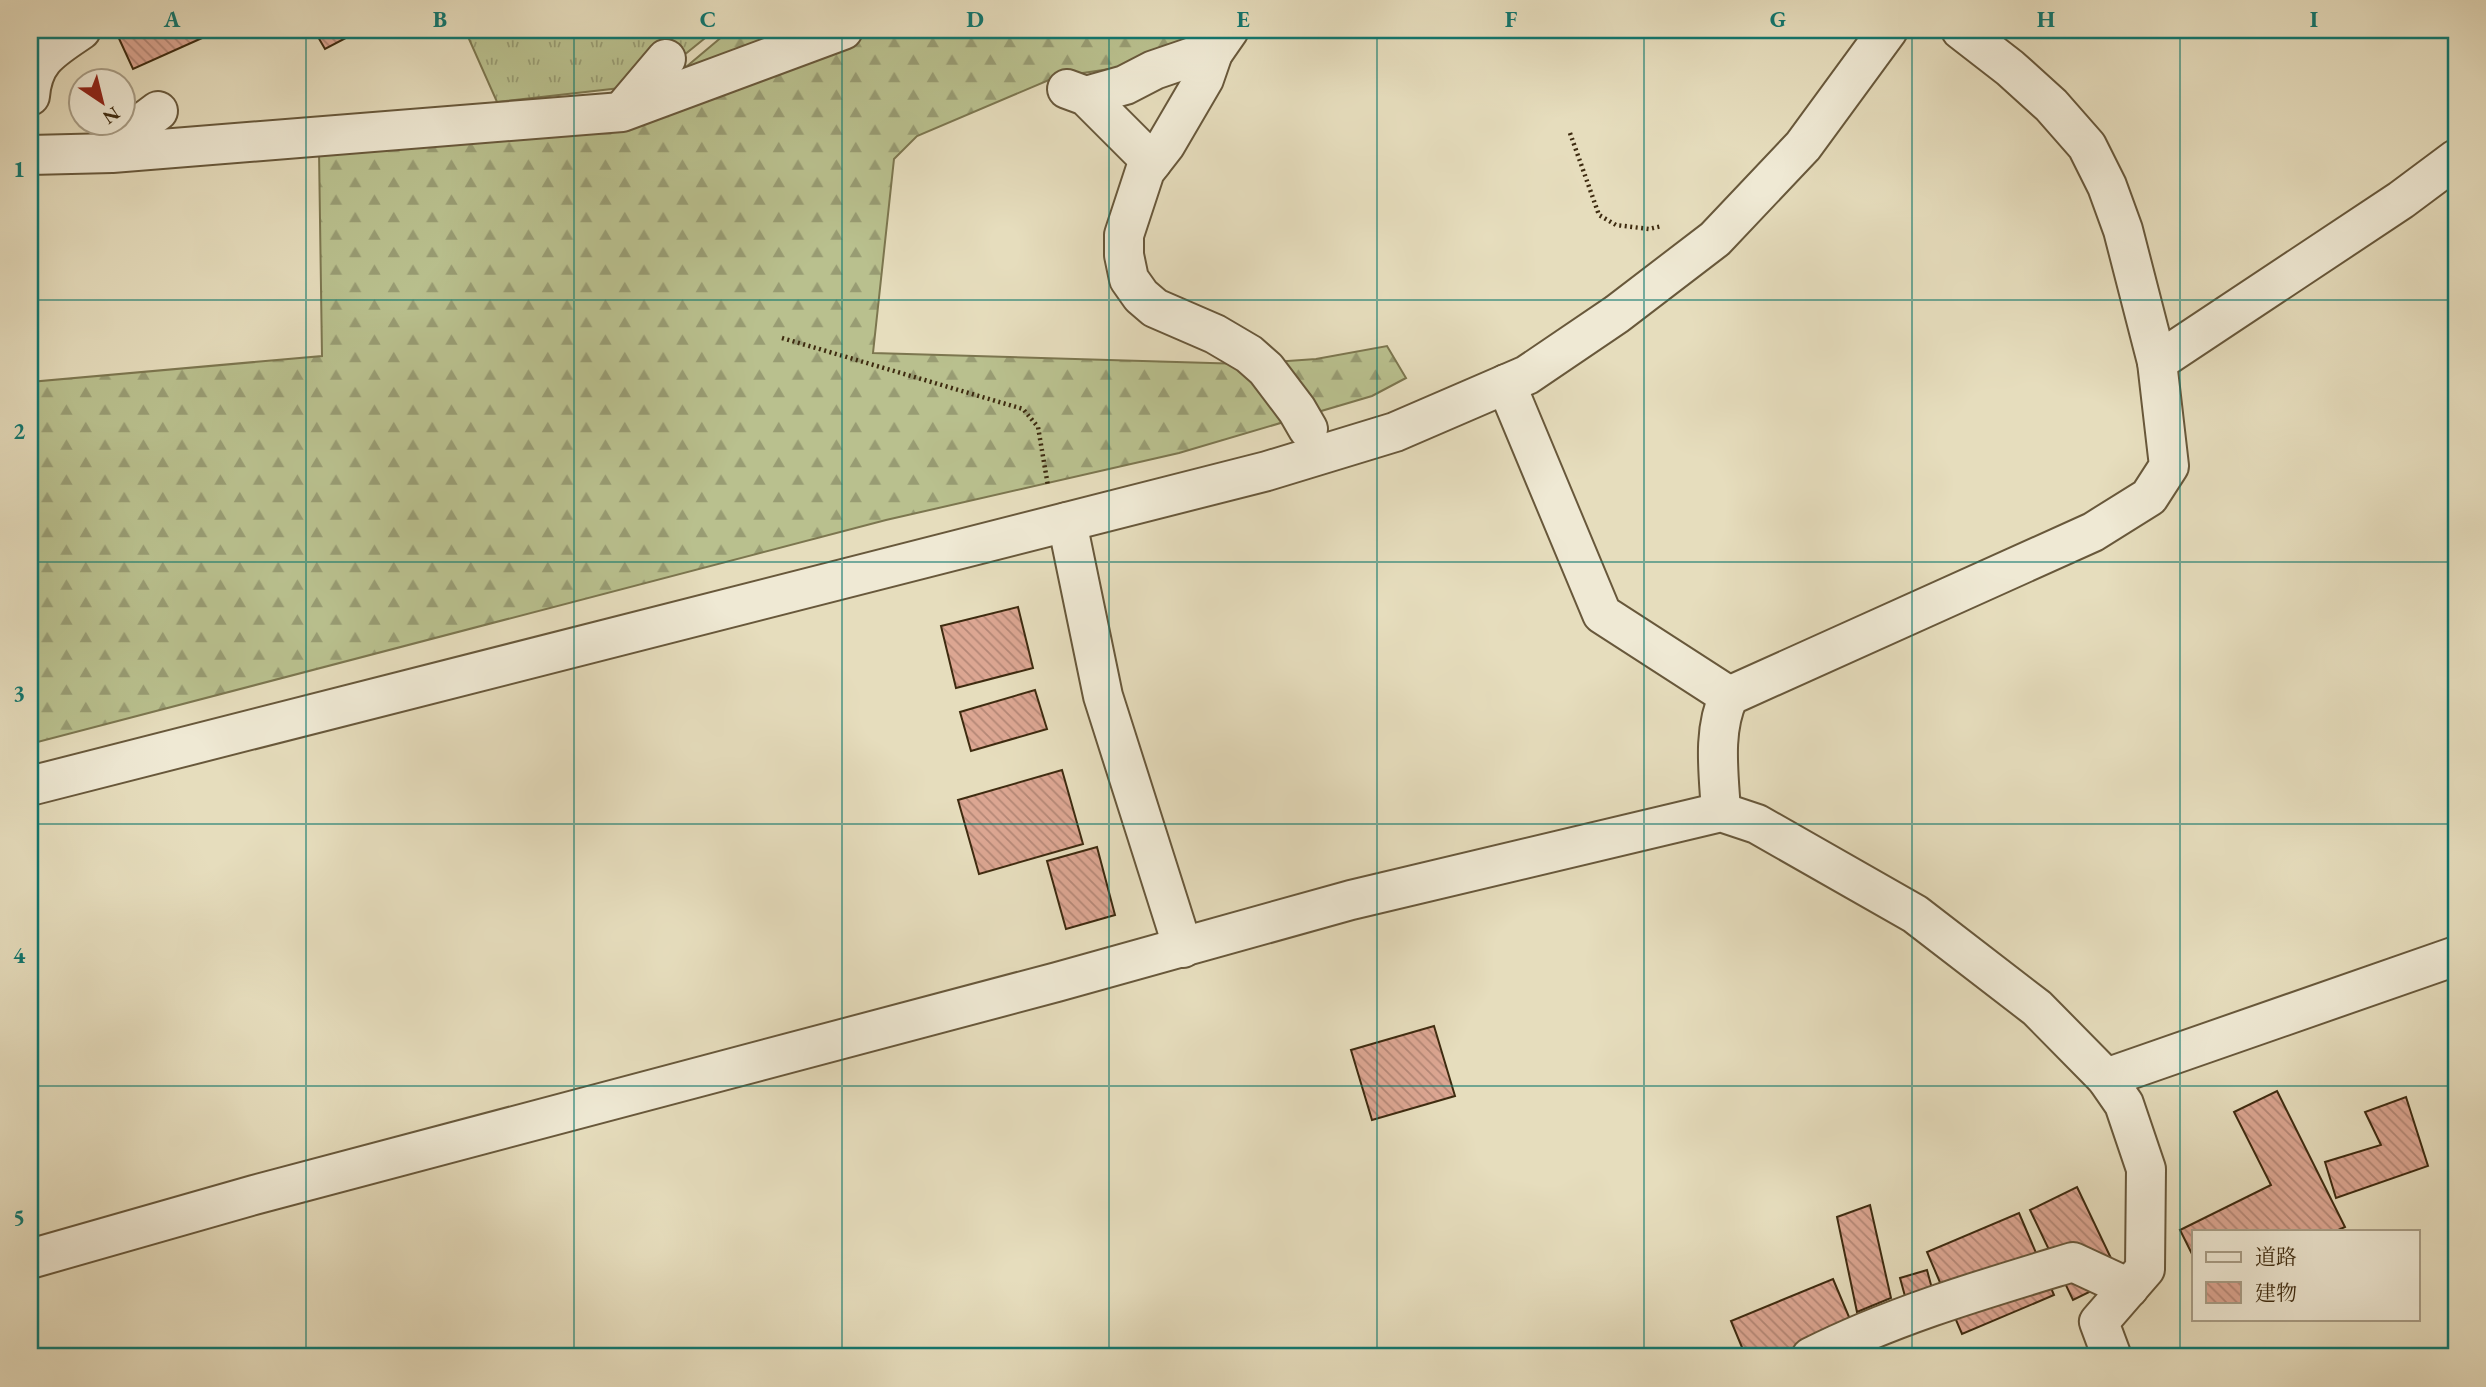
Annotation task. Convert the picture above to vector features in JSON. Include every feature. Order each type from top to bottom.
[{"type":"street","points":[[30,96],[32,77],[37,65],[81,30]]},
{"type":"street","points":[[30,155],[102,153],[622,111],[843,30]]},
{"type":"street","points":[[30,786],[1058,509],[1267,471],[1382,436],[1527,375],[1617,314],[1710,243],[1803,146],[1888,30]]},
{"type":"street","points":[[1721,812],[1718,747],[1729,696],[2093,532],[2149,497],[2169,466],[2157,362],[2123,230],[2107,186],[2087,146],[2051,105],[2010,68],[1961,30]]},
{"type":"street","points":[[1152,162],[1075,92],[1125,85],[1154,70],[1195,56],[1221,41]]},
{"type":"street","points":[[1221,41],[1204,79],[1166,144],[1146,171],[1124,235],[1124,256],[1129,279],[1155,308],[1215,334],[1249,354],[1266,369],[1308,429]]},
{"type":"street","points":[[622,111],[666,60]]},
{"type":"street","points":[[102,153],[158,111]]},
{"type":"street","points":[[2157,362],[2401,200],[2456,159]]},
{"type":"street","points":[[1506,384],[1602,614],[1729,696]]},
{"type":"street","points":[[1058,509],[1103,696],[1182,948]]},
{"type":"street","points":[[30,1258],[267,1191],[1182,948],[1351,900],[1721,812],[1758,824],[1915,914],[2038,1008],[2106,1079],[2124,1104],[2146,1169],[2145,1269],[2099,1322],[2112,1357]]},
{"type":"street","points":[[2106,1079],[2456,956]]},
{"type":"street","points":[[1811,1357],[1947,1300],[2073,1262],[2129,1288]]},
{"type":"path","points":[[1570,133],[1599,215],[1616,225],[1649,229],[1686,221],[1710,243]]},
{"type":"path","points":[[782,338],[1023,409],[1038,427],[1058,509]]},
{"type":"green space","points":[[465,30],[715,30],[647,85],[497,102]]},
{"type":"green space","points":[[730,30],[813,30],[661,88]]},
{"type":"green space","points":[[888,30],[1201,30],[1150,63],[1056,77],[917,136],[894,159],[873,353],[1244,364],[1316,359],[1387,346],[1406,378],[1372,396],[1179,453],[886,520],[30,744],[30,382],[322,356],[319,151],[649,121],[846,40]]},
{"type":"building","points":[[220,30],[136,68],[132,66],[116,32]]},
{"type":"building","points":[[314,30],[361,30],[325,49]]},
{"type":"building","points":[[1018,607],[1033,668],[956,688],[941,626]]},
{"type":"building","points":[[1035,690],[1047,729],[971,751],[960,712]]},
{"type":"building","points":[[1062,770],[1083,844],[979,874],[958,800]]},
{"type":"building","points":[[1097,847],[1115,915],[1066,929],[1047,861]]},
{"type":"building","points":[[1434,1026],[1455,1096],[1372,1120],[1351,1050]]},
{"type":"building","points":[[2277,1091],[2345,1227],[2338,1230],[2192,1230],[2192,1254],[2180,1230],[2271,1185],[2234,1112]]},
{"type":"building","points":[[2406,1097],[2428,1166],[2336,1198],[2325,1162],[2381,1145],[2365,1112]]},
{"type":"building","points":[[2077,1187],[2120,1277],[2073,1300],[2030,1210]]},
{"type":"building","points":[[1870,1205],[1891,1298],[1857,1312],[1837,1217]]},
{"type":"building","points":[[2019,1213],[2054,1295],[1962,1334],[1927,1252]]},
{"type":"building","points":[[1927,1270],[1941,1322],[1914,1329],[1900,1278]]},
{"type":"building","points":[[1833,1279],[1860,1343],[1826,1357],[1746,1357],[1731,1321]]},
{"type":"building","points":[[2073,1349],[2076,1357],[2054,1357]]}]
